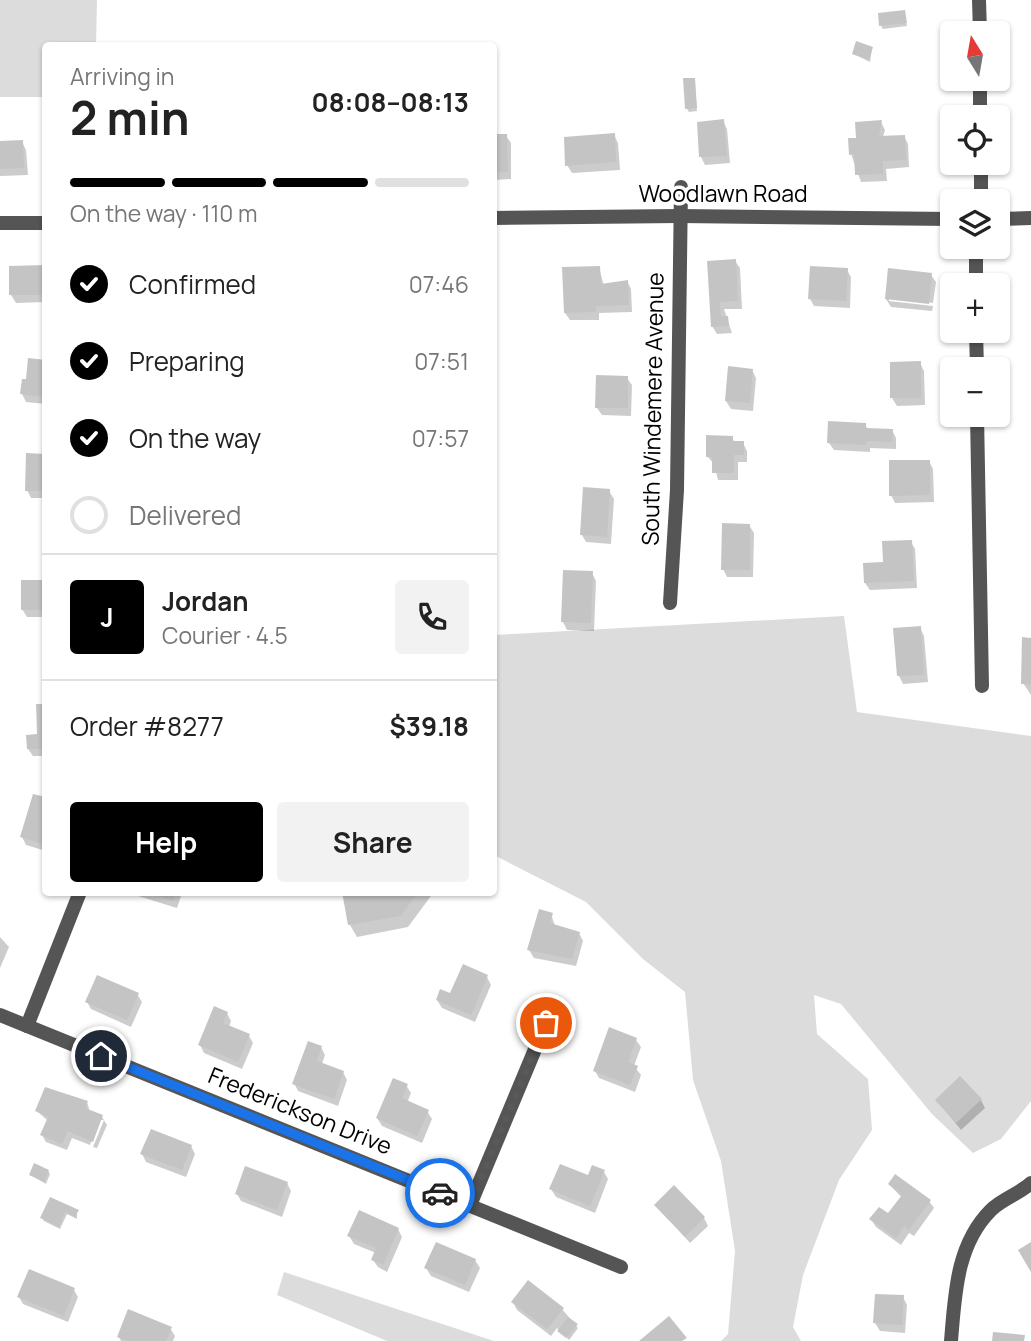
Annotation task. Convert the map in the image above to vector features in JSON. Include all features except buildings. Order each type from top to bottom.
[{"type":"street","points":[[979,0],[980,21]]},
{"type":"street","name":"South Windemere Avenue","points":[[670,603],[677,490],[681,187]]},
{"type":"street","name":"Woodlawn Road","points":[[497,218],[680,216],[940,219]]},
{"type":"street","points":[[1010,219],[1031,218]]},
{"type":"street","points":[[0,223],[42,223]]},
{"type":"street","points":[[977,427],[982,687]]},
{"type":"street","points":[[27,1026],[78,896]]},
{"type":"street","name":"Frederickson Drive","points":[[0,1015],[621,1267]]},
{"type":"street","points":[[470,1205],[546,1023]]},
{"type":"street","points":[[951,1341],[958,1271],[973,1233],[992,1208],[1031,1183]]},
{"type":"shaded area","points":[[0,0],[97,0],[96,42],[42,42],[42,97],[0,97]]},
{"type":"shaded area","points":[[844,616],[857,712],[1031,736],[1031,1101],[1001,1139],[973,1153],[932,1114],[841,1004],[814,995],[817,1034],[868,1079],[872,1130],[839,1180],[803,1275],[793,1327],[801,1341],[721,1341],[728,1334],[735,1251],[721,1161],[693,1080],[685,992],[643,959],[586,902],[497,857],[497,635]]},
{"type":"shaded area","points":[[284,1272],[494,1341],[387,1341],[277,1295]]},
{"type":"way so far","points":[[440,1193],[470,1205],[546,1023]]},
{"type":"route","points":[[101,1056],[440,1193]]}]
